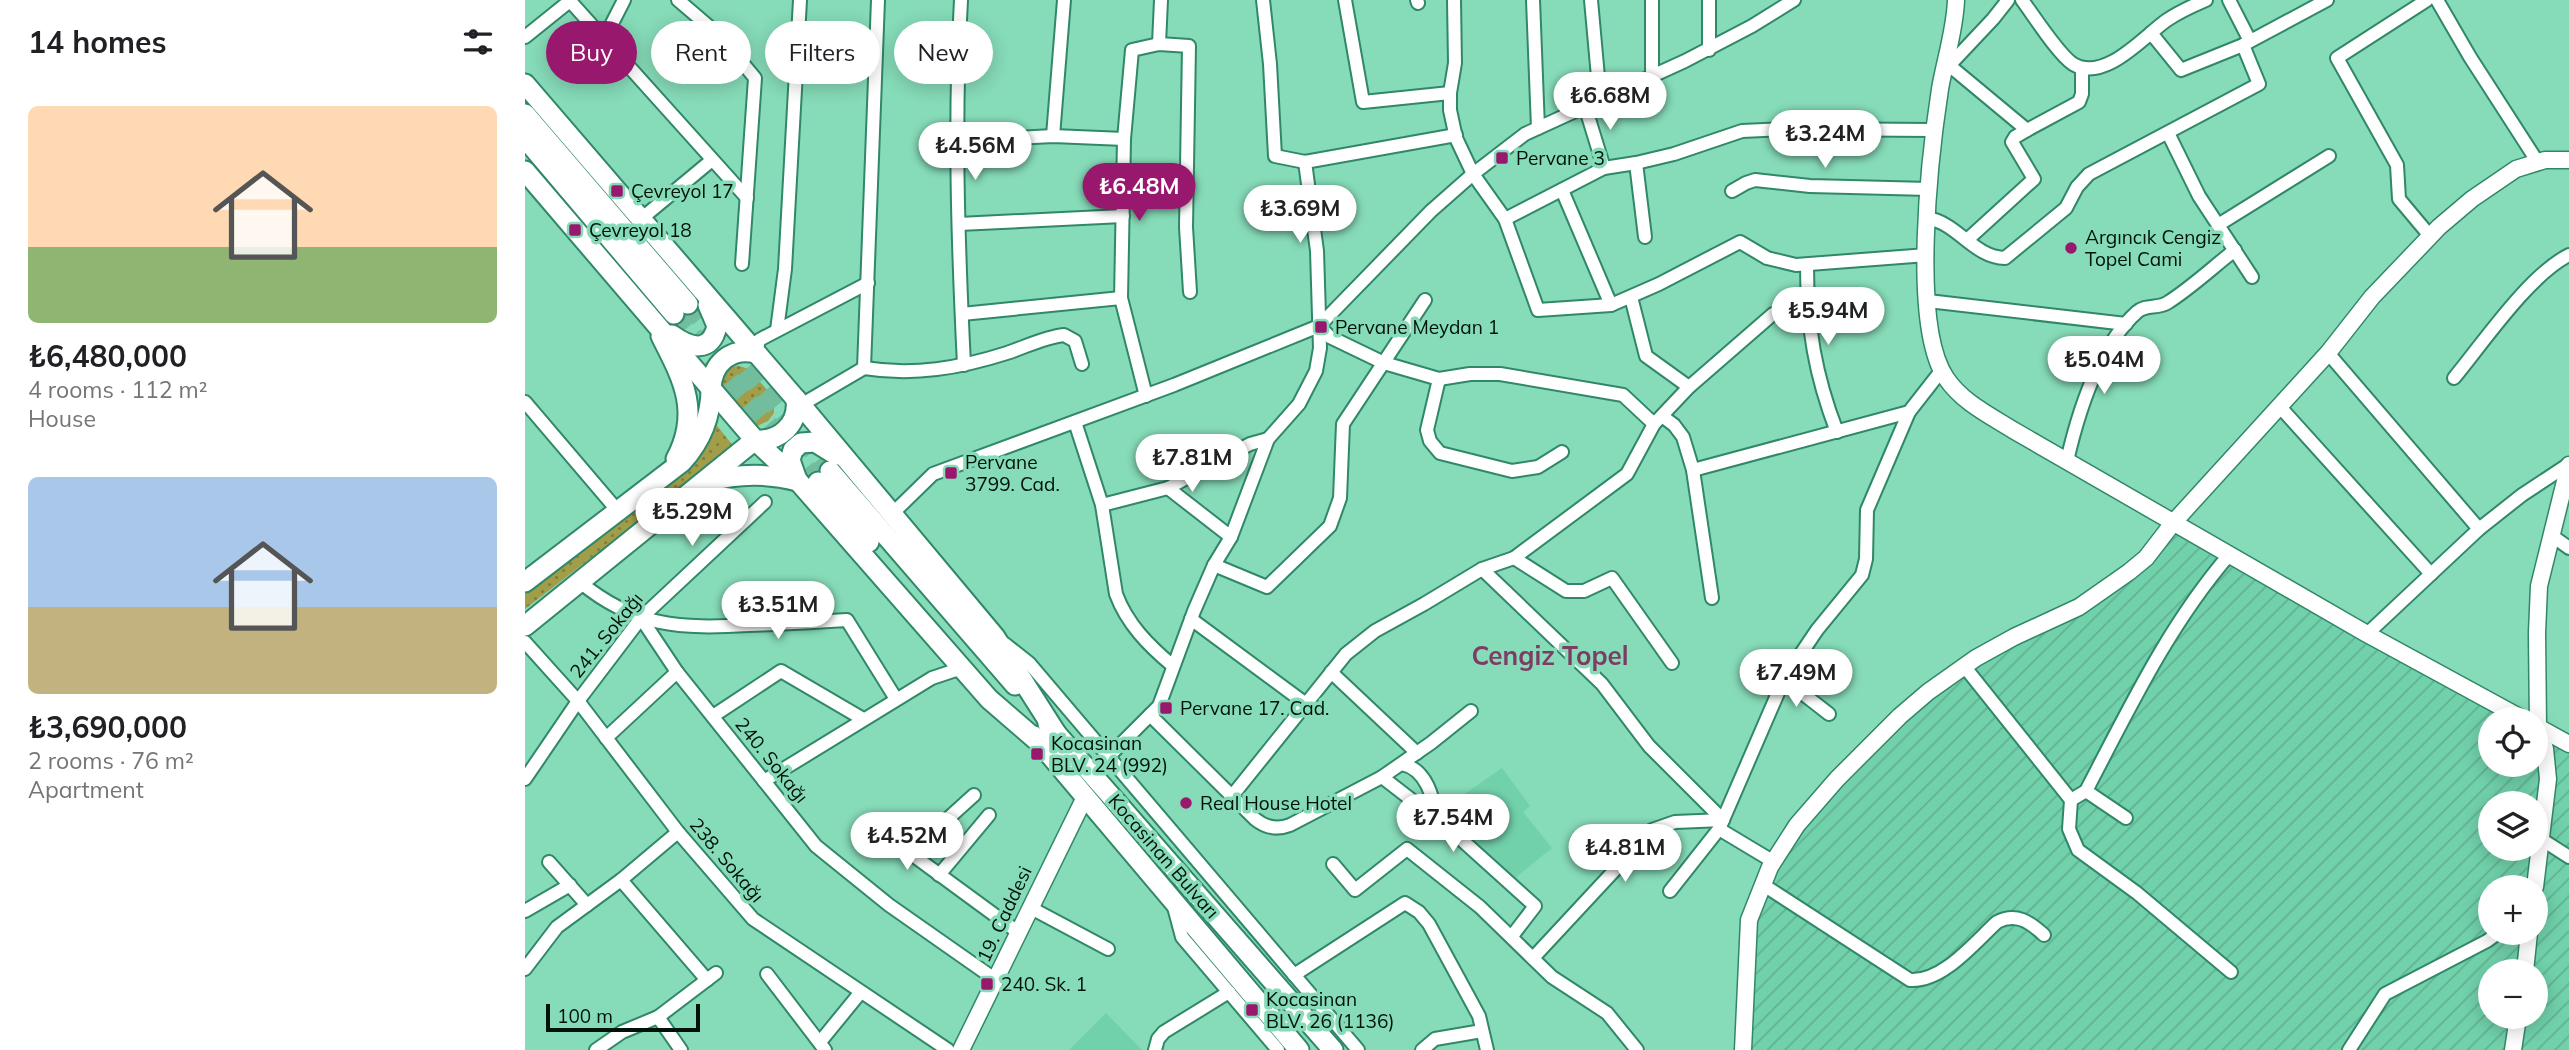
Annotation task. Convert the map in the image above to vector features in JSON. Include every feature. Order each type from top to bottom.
[{"type":"main road","points":[[525,84],[995,637],[1049,739]]},
{"type":"main road","points":[[525,114],[681,309],[525,138]]},
{"type":"main road","points":[[525,172],[755,440],[798,481],[989,699],[1049,739]]},
{"type":"main road","points":[[652,319],[689,346],[700,346],[709,341],[715,331],[716,320],[696,283]]},
{"type":"main road","points":[[652,319],[679,371],[689,403],[684,442],[668,471]]},
{"type":"main road","points":[[525,582],[682,462],[699,439],[707,420],[713,375],[724,359],[743,351],[756,353]]},
{"type":"main road","points":[[525,626],[755,440],[769,440],[786,430],[794,419],[798,402]]},
{"type":"main road","points":[[798,481],[790,466],[791,455],[797,446],[806,441],[820,443],[849,463]]},
{"type":"main road","points":[[700,485],[746,475],[772,475],[798,481]]},
{"type":"main road","name":"Kocasinan Bulvarı","points":[[824,476],[1049,739],[1333,1050]]},
{"type":"main road","name":"Kocasinan Bulvarı","points":[[1049,739],[1085,797],[1299,1050]]},
{"type":"street","points":[[613,21],[624,0]]},
{"type":"street","points":[[678,0],[720,36],[755,78],[743,264]]},
{"type":"street","points":[[777,330],[785,270],[800,0]]},
{"type":"street","points":[[864,368],[878,0]]},
{"type":"street","points":[[957,0],[959,224],[964,365]]},
{"type":"street","points":[[1053,136],[1064,0]]},
{"type":"street","points":[[1159,44],[1161,0]]},
{"type":"street","points":[[1263,0],[1275,156],[1305,162],[1456,135]]},
{"type":"street","points":[[1345,0],[1363,102],[1450,93]]},
{"type":"street","points":[[1454,0],[1455,63],[1450,110],[1456,135],[1473,174],[1505,219],[1538,310],[1611,305],[1740,242],[1767,258],[1786,264],[1807,266],[1927,255]]},
{"type":"street","points":[[1533,0],[1538,128]]},
{"type":"street","points":[[1591,0],[1600,99]]},
{"type":"street","points":[[1652,0],[1652,77]]},
{"type":"street","points":[[1709,0],[1709,50]]},
{"type":"street","points":[[892,514],[933,474],[1146,396],[1319,327],[1404,237],[1473,174],[1525,134],[1709,50],[1794,0]]},
{"type":"street","points":[[1956,0],[1935,131],[1927,218],[1930,338],[1941,371],[1954,388],[1970,403],[2173,523],[2501,707]]},
{"type":"street","points":[[1947,69],[2008,0]]},
{"type":"street","points":[[2022,0],[2065,56],[2082,68],[2095,68],[2127,53],[2175,15],[2206,0]]},
{"type":"street","points":[[1927,218],[1945,223],[1986,254],[2005,258],[2066,208],[2077,187],[2089,174],[2259,84],[2229,0]]},
{"type":"street","points":[[2151,33],[2181,70],[2246,43],[2327,0]]},
{"type":"street","points":[[2427,0],[2337,58],[2397,165],[2399,199],[2430,236]]},
{"type":"street","points":[[2437,0],[2537,162]]},
{"type":"street","points":[[525,37],[571,1],[588,21]]},
{"type":"street","points":[[1146,396],[1121,298],[1124,139],[1132,50],[1159,44],[1189,46],[1187,227],[1190,292]]},
{"type":"street","points":[[1967,240],[2034,179],[2013,142],[2014,137],[2079,102],[2082,94],[2082,68]]},
{"type":"street","points":[[1947,69],[2027,130]]},
{"type":"street","points":[[637,76],[747,198]]},
{"type":"street","points":[[1585,106],[1604,168]]},
{"type":"street","points":[[1505,219],[1604,168],[1636,163],[1742,131],[1935,131]]},
{"type":"street","points":[[2168,133],[2199,196],[2252,276]]},
{"type":"street","points":[[958,141],[1053,136],[1124,139]]},
{"type":"street","points":[[2218,225],[2329,156]]},
{"type":"street","points":[[641,219],[712,160]]},
{"type":"street","points":[[1743,1050],[1749,920],[1762,884],[1797,825],[1837,779],[1900,716],[1964,666],[1996,646],[2097,597],[2146,558],[2173,523],[2281,408],[2372,297],[2455,212],[2516,169],[2537,162],[2569,160]]},
{"type":"street","points":[[1108,757],[1159,706],[1191,619],[1214,565],[1231,537],[1268,439],[1299,404],[1312,382],[1318,359],[1317,251],[1305,162]]},
{"type":"street","points":[[1636,163],[1645,237]]},
{"type":"street","points":[[1732,191],[1755,180],[1810,186],[1929,189]]},
{"type":"street","points":[[1562,190],[1611,305]]},
{"type":"street","points":[[959,224],[1123,216]]},
{"type":"street","points":[[2067,461],[2089,389],[2103,360],[2126,324],[2139,309],[2167,303],[2235,250]]},
{"type":"street","points":[[2454,379],[2519,299],[2550,267],[2569,255]]},
{"type":"street","points":[[1807,266],[1807,312],[1818,377],[1837,432]]},
{"type":"street","points":[[756,353],[759,340],[868,283]]},
{"type":"street","points":[[1631,297],[1646,356],[1689,387]]},
{"type":"street","points":[[962,314],[1121,298]]},
{"type":"street","points":[[1214,565],[1267,587],[1330,526],[1340,498],[1343,424],[1426,300]]},
{"type":"street","points":[[1928,301],[2126,324]]},
{"type":"street","points":[[1231,796],[1346,654],[1375,631],[1482,569],[1514,558],[1627,474],[1658,420],[1689,387],[1773,313],[1807,312]]},
{"type":"street","points":[[1319,327],[1330,337],[1384,363],[1439,379],[1470,374],[1500,374],[1623,395],[1658,420],[1674,425],[1682,437],[1693,470],[1712,598]]},
{"type":"street","points":[[798,402],[864,368],[914,372],[964,365],[1064,335],[1075,341],[1082,364]]},
{"type":"street","points":[[2327,353],[2479,529]]},
{"type":"street","points":[[1670,891],[1721,824],[1784,679],[1817,630],[1862,575],[1866,559],[1867,510],[1909,412],[1941,371]]},
{"type":"street","points":[[1439,379],[1427,429],[1430,442],[1440,453],[1512,471],[1538,467],[1562,452]]},
{"type":"street","points":[[525,402],[617,510]]},
{"type":"street","points":[[2281,408],[2431,575]]},
{"type":"street","points":[[1693,470],[1909,412]]},
{"type":"street","points":[[1075,422],[1102,505],[1119,605],[1140,635],[1173,666]]},
{"type":"street","points":[[1102,505],[1168,488],[1250,444],[1268,439]]},
{"type":"street","points":[[2367,634],[2479,529],[2522,495],[2569,464]]},
{"type":"street","points":[[2537,707],[2539,586],[2551,535],[2563,511],[2569,464]]},
{"type":"street","points":[[1168,488],[1231,537]]},
{"type":"street","name":"241. Sokağı","points":[[525,779],[578,701],[641,618],[765,502]]},
{"type":"street","points":[[2551,535],[2569,548]]},
{"type":"street","points":[[2071,800],[2086,791],[2169,635],[2228,555]]},
{"type":"street","points":[[1514,558],[1566,591],[1584,591],[1612,578],[1672,663]]},
{"type":"street","points":[[1482,569],[1601,684],[1649,746],[1721,824],[1774,862]]},
{"type":"street","points":[[580,582],[603,599],[641,618],[689,628],[846,620],[896,699]]},
{"type":"street","name":"240. Sokağı","points":[[641,618],[677,672],[816,846],[889,905],[996,980]]},
{"type":"street","points":[[1191,619],[1306,704]]},
{"type":"street","points":[[995,637],[1029,663],[1358,1050]]},
{"type":"street","name":"238. Sokağı","points":[[525,642],[578,701],[678,832],[753,919],[948,1050]]},
{"type":"street","points":[[932,678],[947,651]]},
{"type":"street","points":[[1964,666],[2071,800],[2069,830],[2078,850],[2137,893],[2231,972]]},
{"type":"street","points":[[764,781],[932,678],[962,668]]},
{"type":"street","points":[[713,716],[781,671],[863,719]]},
{"type":"street","points":[[606,738],[677,672]]},
{"type":"street","points":[[1331,672],[1417,753]]},
{"type":"street","points":[[1784,679],[1829,714]]},
{"type":"street","points":[[1150,715],[1260,823],[1278,828],[1290,825],[1382,778],[1471,710]]},
{"type":"street","points":[[2548,733],[2569,744]]},
{"type":"street","points":[[1402,764],[1415,769],[1423,776],[1439,821]]},
{"type":"street","points":[[1382,778],[1439,821],[1535,906],[1512,936]]},
{"type":"street","points":[[2086,791],[2126,818]]},
{"type":"street","points":[[974,795],[909,853],[1019,933]]},
{"type":"street","name":"19. Caddesi","points":[[961,1050],[1085,797]]},
{"type":"street","points":[[939,875],[989,815]]},
{"type":"street","points":[[1533,958],[1652,830],[1684,821],[1721,824]]},
{"type":"street","points":[[526,966],[557,928],[621,880],[678,832]]},
{"type":"street","points":[[2548,844],[2569,857]]},
{"type":"street","points":[[1333,864],[1355,891],[1407,849],[1480,907],[1552,977],[1607,1013],[1637,1050]]},
{"type":"street","points":[[549,862],[587,905]]},
{"type":"street","points":[[600,1049],[622,1032],[658,1017],[711,977],[621,880]]},
{"type":"street","points":[[1762,884],[1910,980],[1924,980],[1937,975],[1997,922],[2007,918],[2024,919],[2044,935]]},
{"type":"street","points":[[525,911],[570,886]]},
{"type":"street","points":[[1172,900],[1182,937],[1278,1050]]},
{"type":"street","points":[[1294,975],[1405,903],[1419,912],[1429,925],[1479,1016],[1487,1050]]},
{"type":"street","points":[[1031,908],[1108,949]]},
{"type":"street","points":[[2349,1050],[2385,994],[2479,945]]},
{"type":"street","points":[[767,974],[823,1046],[860,993]]},
{"type":"street","points":[[1155,1050],[1158,1039],[1164,1032],[1229,992]]},
{"type":"street","points":[[658,1017],[681,1050]]},
{"type":"street","points":[[2513,1050],[2516,1029]]},
{"type":"street","points":[[1422,1050],[1435,1039],[1482,1031]]},
{"type":"shaded area","points":[[729,367],[749,369],[774,398],[774,413],[768,421],[755,427],[716,388]]},
{"type":"shaded area","points":[[711,418],[734,447],[525,609],[525,594],[677,477]]},
{"type":"shaded area","points":[[2170,528],[2501,707],[2478,707],[2478,777],[2548,777],[2548,733],[2569,744],[2569,1050],[1743,1050],[1748,920],[1787,840],[1928,692],[2067,614]]},
{"type":"shaded area","points":[[1502,768],[1530,806],[1523,812],[1552,848],[1509,883],[1437,813]]},
{"type":"shaded area","points":[[1106,1013],[1142,1050],[1069,1050]]},
{"type":"tunnel","points":[[688,304],[830,471]]},
{"type":"tunnel","points":[[674,314],[818,482]]},
{"type":"place","name":"Pervane 3","points":[[1502,158]]},
{"type":"place","name":"Çevreyol 17","points":[[617,191]]},
{"type":"place","name":"Çevreyol 18","points":[[575,230]]},
{"type":"place","name":"Argıncık Cengiz Topel Cami","points":[[2071,248]]},
{"type":"place","name":"Pervane Meydan 1","points":[[1321,327]]},
{"type":"place","name":"Pervane 3799. Cad.","points":[[951,473]]},
{"type":"place","name":"Pervane 17. Cad.","points":[[1166,708]]},
{"type":"place","name":"Kocasinan BLV. 24 (992)","points":[[1037,754]]},
{"type":"place","name":"Real House Hotel","points":[[1186,803]]},
{"type":"place","name":"240. Sk. 1","points":[[987,984]]},
{"type":"place","name":"Kocasinan BLV. 26 (1136)","points":[[1252,1010]]},
{"type":"district","name":"Cengiz Topel","points":[[1550,655]]}]
